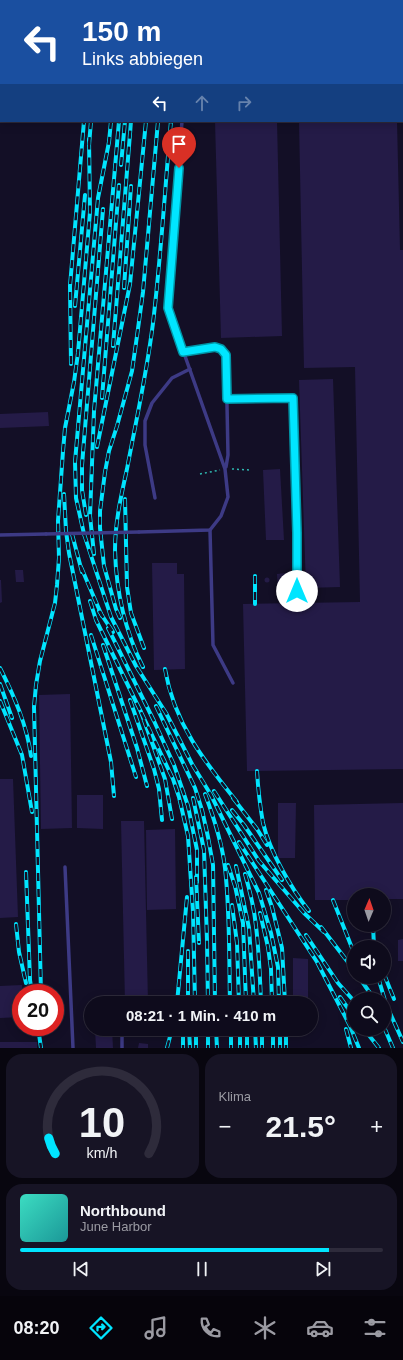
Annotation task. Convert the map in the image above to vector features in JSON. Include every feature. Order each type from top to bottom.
[{"type":"lane","points":[[182,122],[168,308],[225,469],[228,497],[221,516],[210,530],[213,645],[233,683]]},
{"type":"lane","points":[[183,352],[215,347],[221,349],[226,355],[228,455],[225,469]]},
{"type":"lane","points":[[155,498],[145,445],[145,421],[152,403],[172,378],[190,369]]},
{"type":"lane","points":[[227,399],[293,398],[297,533],[297,591]]},
{"type":"lane","points":[[0,534],[210,530]]},
{"type":"lane","points":[[65,866],[73,1048]]},
{"type":"lane","points":[[122,1036],[122,1048]]},
{"type":"building","points":[[215,122],[277,122],[282,336],[221,338]]},
{"type":"building","points":[[299,122],[397,122],[400,250],[403,250],[403,769],[247,771],[243,604],[360,602],[355,367],[304,368]]},
{"type":"building","points":[[333,379],[340,587],[306,588],[299,380]]},
{"type":"building","points":[[48,412],[49,426],[0,428],[0,414]]},
{"type":"building","points":[[280,469],[284,540],[266,540],[263,470]]},
{"type":"building","points":[[152,563],[177,563],[177,574],[184,574],[185,669],[154,670]]},
{"type":"building","points":[[15,570],[23,570],[24,582],[16,582]]},
{"type":"building","points":[[286,573],[286,590],[278,591],[277,574]]},
{"type":"building","points":[[265,578],[269,578],[269,582],[265,582]]},
{"type":"building","points":[[0,580],[2,602],[0,603]]},
{"type":"building","points":[[70,694],[72,828],[41,829],[39,695]]},
{"type":"building","points":[[0,779],[13,779],[18,917],[0,918]]},
{"type":"building","points":[[77,795],[103,795],[103,829],[77,828]]},
{"type":"building","points":[[278,803],[296,803],[295,858],[278,858]]},
{"type":"building","points":[[403,803],[403,899],[391,899],[391,888],[347,888],[347,900],[315,900],[314,805]]},
{"type":"building","points":[[121,821],[144,821],[148,996],[125,996]]},
{"type":"building","points":[[175,829],[176,909],[147,910],[146,830]]},
{"type":"building","points":[[403,939],[403,961],[398,961],[398,940]]},
{"type":"building","points":[[293,958],[308,959],[308,996],[293,996]]},
{"type":"building","points":[[12,985],[12,1017],[0,1018],[0,986]]},
{"type":"building","points":[[95,1036],[112,1036],[113,1048],[96,1048]]},
{"type":"building","points":[[0,1042],[37,1042],[37,1048],[0,1048]]},
{"type":"building","points":[[139,1043],[148,1044],[148,1048],[138,1048]]},
{"type":"railway","points":[[71,364],[70,286],[84,122]]},
{"type":"railway","points":[[89,145],[91,122]]},
{"type":"railway","points":[[111,122],[109,142],[98,198],[75,462],[76,498],[84,534],[111,617],[136,666],[166,713],[192,764],[211,795],[259,893],[271,933],[278,967],[279,996]]},
{"type":"railway","points":[[94,554],[90,516],[94,411],[119,122]]},
{"type":"railway","points":[[121,165],[125,122]]},
{"type":"railway","points":[[113,346],[131,122]]},
{"type":"railway","points":[[97,447],[130,284],[146,122]]},
{"type":"railway","points":[[120,618],[104,566],[100,528],[100,511],[109,451],[132,371],[143,292],[158,122]]},
{"type":"railway","points":[[143,667],[126,624],[117,580],[115,540],[119,509],[151,341],[161,247],[171,122]]},
{"type":"railway","points":[[41,984],[34,707],[40,661],[55,603],[57,585],[59,558],[58,521],[65,428],[78,353],[90,212],[89,139]]},
{"type":"railway","points":[[102,398],[119,185]]},
{"type":"railway","points":[[124,288],[131,186]]},
{"type":"railway","points":[[75,306],[85,195]]},
{"type":"railway","points":[[86,515],[82,490],[82,465],[103,209]]},
{"type":"railway","points":[[64,494],[69,553],[111,762],[114,796]]},
{"type":"railway","points":[[125,499],[127,587],[131,613],[144,648]]},
{"type":"railway","points":[[72,534],[82,572]]},
{"type":"railway","points":[[81,567],[102,616]]},
{"type":"railway","points":[[255,576],[255,604]]},
{"type":"railway","points":[[90,601],[96,620],[141,712]]},
{"type":"railway","points":[[99,611],[113,632]]},
{"type":"railway","points":[[108,628],[174,765],[188,806],[197,850],[197,882]]},
{"type":"railway","points":[[91,635],[136,777]]},
{"type":"railway","points":[[103,645],[137,748],[147,786]]},
{"type":"railway","points":[[0,668],[19,711],[31,756]]},
{"type":"railway","points":[[165,669],[169,689],[183,724],[213,772],[237,802]]},
{"type":"railway","points":[[0,684],[12,718]]},
{"type":"railway","points":[[130,700],[154,769],[159,789],[162,820]]},
{"type":"railway","points":[[0,701],[22,755],[32,812]]},
{"type":"railway","points":[[156,706],[195,788],[208,837],[213,865],[215,996]]},
{"type":"railway","points":[[172,819],[165,779],[141,712],[173,779],[179,797],[188,836],[193,912],[195,996]]},
{"type":"railway","points":[[257,771],[261,810],[266,834],[282,869],[295,892],[309,911]]},
{"type":"railway","points":[[214,791],[259,861],[304,913],[324,932]]},
{"type":"railway","points":[[205,794],[217,830],[225,868],[229,918],[230,996]]},
{"type":"railway","points":[[193,798],[204,850],[208,996]]},
{"type":"railway","points":[[233,798],[257,829],[267,845]]},
{"type":"railway","points":[[232,810],[282,880]]},
{"type":"railway","points":[[239,842],[317,962],[350,1026],[359,1048]]},
{"type":"railway","points":[[228,865],[235,886],[243,923],[246,996]]},
{"type":"railway","points":[[236,866],[249,928],[254,996]]},
{"type":"railway","points":[[26,872],[31,984]]},
{"type":"railway","points":[[245,874],[252,900],[256,926],[261,996]]},
{"type":"railway","points":[[196,877],[199,943]]},
{"type":"railway","points":[[266,890],[272,907],[282,948],[285,996]]},
{"type":"railway","points":[[178,996],[187,897]]},
{"type":"railway","points":[[333,900],[349,940]]},
{"type":"railway","points":[[232,905],[237,943],[239,996]]},
{"type":"railway","points":[[260,913],[268,947],[271,969],[272,996]]},
{"type":"railway","points":[[16,924],[19,952],[26,983]]},
{"type":"railway","points":[[321,927],[347,961]]},
{"type":"railway","points":[[373,932],[374,940]]},
{"type":"railway","points":[[306,935],[338,983],[347,993]]},
{"type":"railway","points":[[188,951],[188,996]]},
{"type":"railway","points":[[364,984],[369,992]]},
{"type":"railway","points":[[380,984],[386,1004],[403,1042]]},
{"type":"railway","points":[[388,984],[394,999]]},
{"type":"railway","points":[[340,997],[347,1007]]},
{"type":"railway","points":[[346,1029],[351,1048]]},
{"type":"railway","points":[[39,1036],[41,1048]]},
{"type":"railway","points":[[167,1048],[170,1036]]},
{"type":"railway","points":[[183,1036],[183,1048]]},
{"type":"railway","points":[[189,1036],[190,1048]]},
{"type":"railway","points":[[196,1036],[196,1048]]},
{"type":"railway","points":[[208,1036],[208,1048]]},
{"type":"railway","points":[[216,1036],[217,1048]]},
{"type":"railway","points":[[231,1036],[231,1048]]},
{"type":"railway","points":[[240,1036],[240,1048]]},
{"type":"railway","points":[[247,1036],[247,1048]]},
{"type":"railway","points":[[255,1036],[256,1048]]},
{"type":"railway","points":[[262,1036],[262,1048]]},
{"type":"railway","points":[[273,1036],[273,1048]]},
{"type":"railway","points":[[280,1036],[280,1048]]},
{"type":"railway","points":[[286,1036],[286,1048]]},
{"type":"railway","points":[[370,1036],[379,1048]]},
{"type":"railway","points":[[388,1036],[393,1048]]},
{"type":"route","points":[[179,168],[168,308],[183,352],[215,347],[221,349],[226,355],[227,399],[293,398],[297,533],[297,591]]}]
